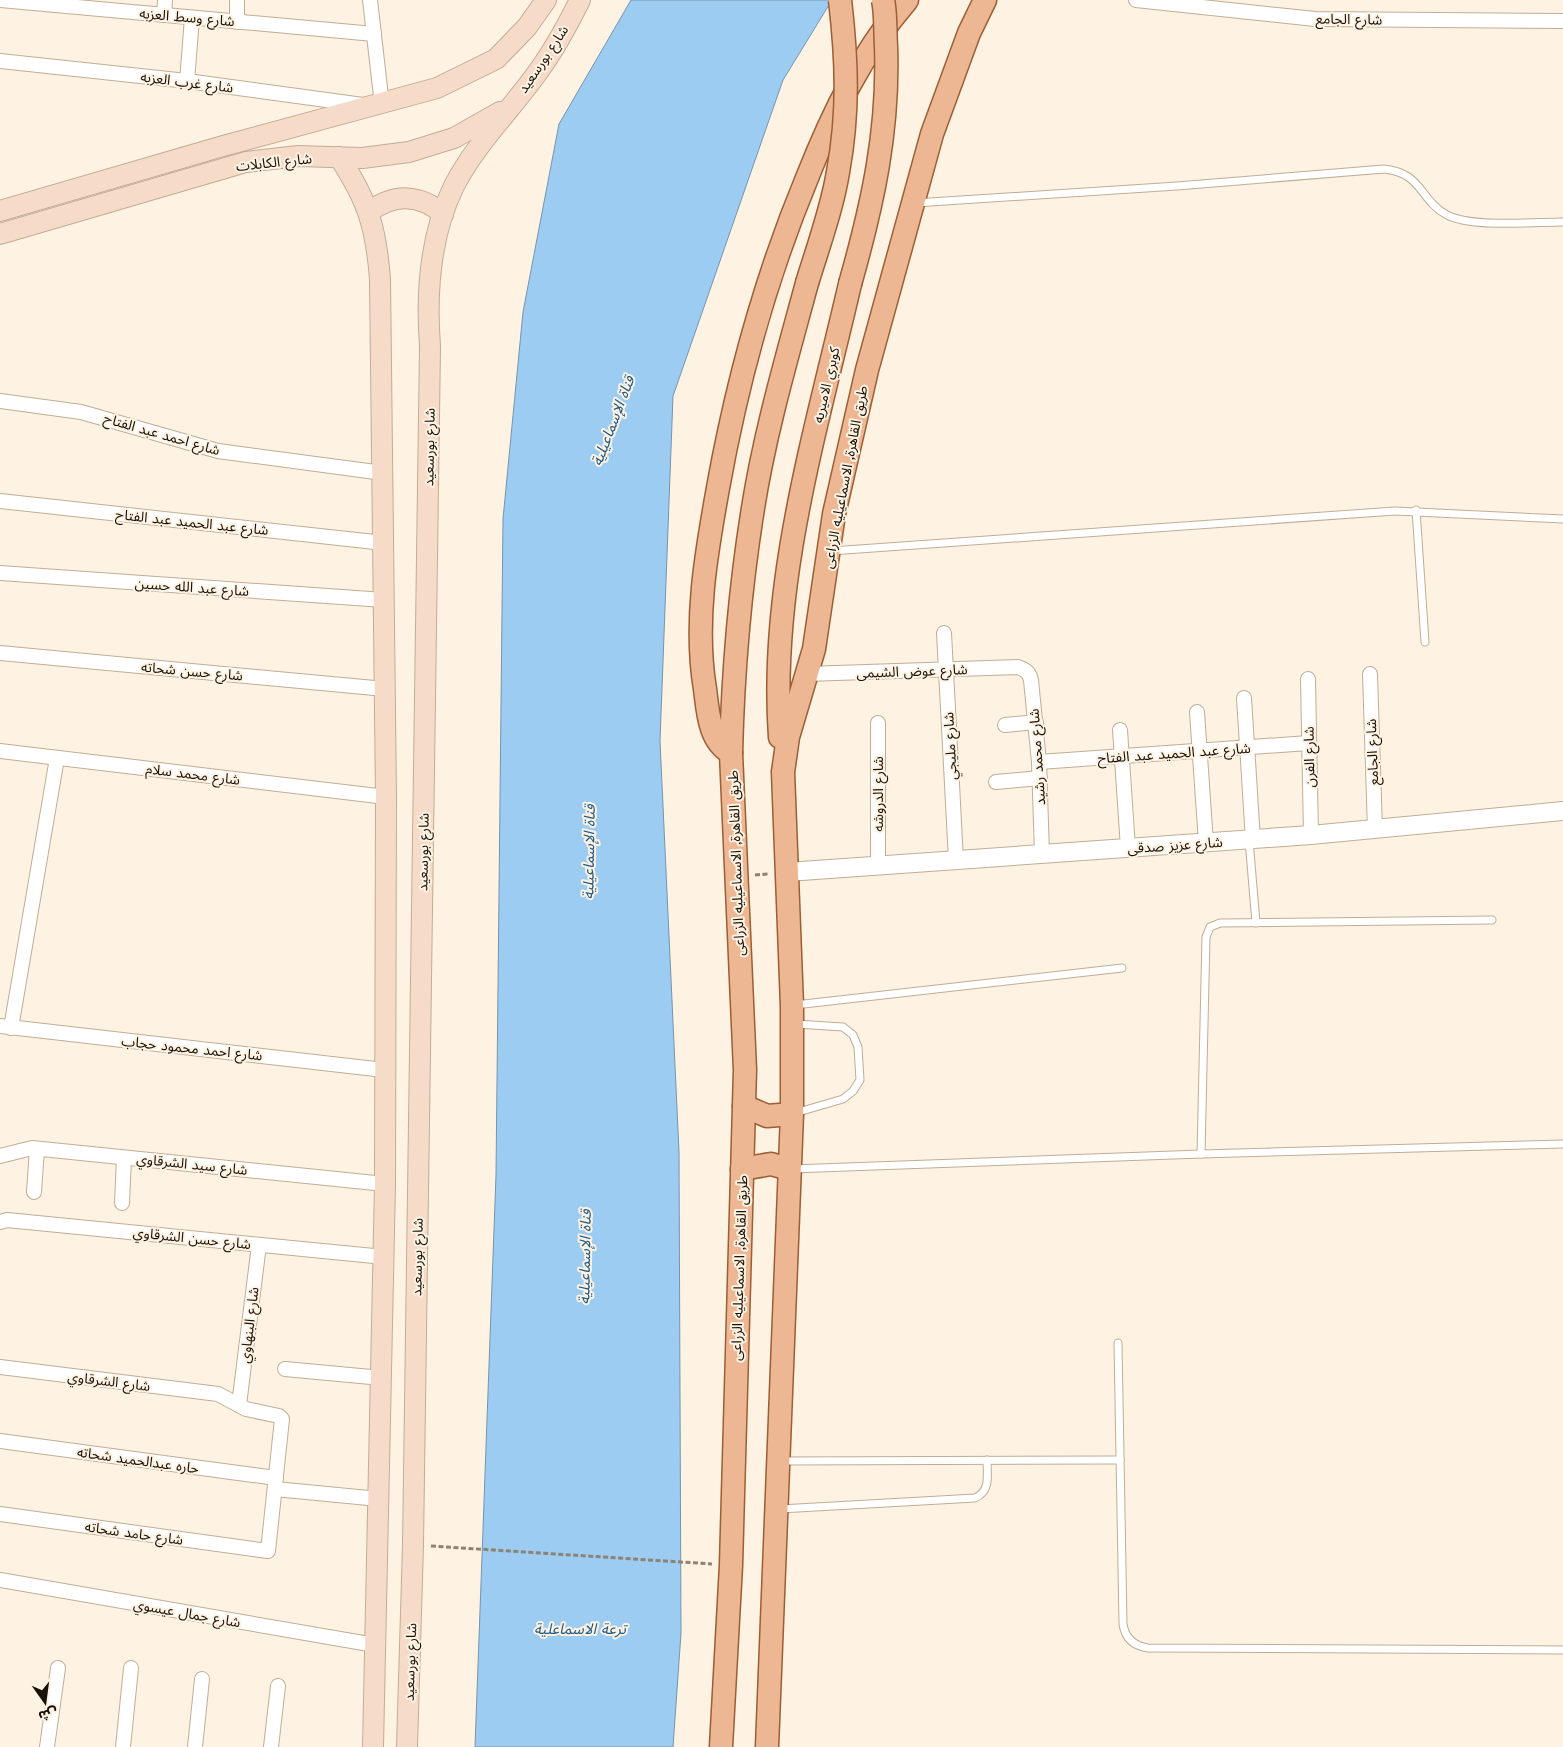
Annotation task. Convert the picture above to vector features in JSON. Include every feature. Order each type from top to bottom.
[{"type":"main road","name":"شارع الكابلات","points":[[0,211],[223,146],[378,106],[437,88],[496,59],[527,27],[546,0]]},
{"type":"main road","name":"شارع بورسعيد","points":[[407,1747],[413,1545],[430,346],[429,295],[436,242],[443,214],[454,187],[470,159],[540,69],[580,0]]},
{"type":"main road","points":[[731,753],[740,610],[753,507],[774,405],[838,173],[846,119],[846,58],[840,0]]},
{"type":"main road","name":"كوبري الاميريه","points":[[782,772],[779,722],[779,670],[792,544],[806,470],[850,284],[870,215],[882,145],[887,74],[883,0]]},
{"type":"main road","name":"طريق القاهرة, الاسماعيليه الزراعى","points":[[721,1747],[731,1565],[745,1070],[731,753],[721,746],[712,730],[702,672],[700,637],[701,601],[713,512],[732,410],[770,273],[821,142],[857,71],[891,19],[908,0]]},
{"type":"main road","name":"طريق القاهرة, الاسماعيليه الزراعى","points":[[767,1747],[792,1114],[792,1015],[782,772],[788,737],[814,648],[828,552],[849,441],[912,203],[949,83],[968,33],[985,0]]},
{"type":"main road","name":"شارع الكابلات","points":[[0,234],[246,162],[298,156],[386,156],[432,146],[476,128],[515,101]]},
{"type":"main road","points":[[339,157],[357,184],[369,212],[377,240],[380,279],[386,797],[385,1184],[373,1747]]},
{"type":"main road","points":[[369,212],[389,200],[401,197],[424,201],[443,214]]},
{"type":"main road","points":[[744,1106],[767,1116],[792,1114]]},
{"type":"main road","points":[[742,1169],[771,1164],[789,1169]]},
{"type":"street","name":"شارع وسط العزبه","points":[[0,0],[374,34]]},
{"type":"street","points":[[164,15],[166,0]]},
{"type":"street","points":[[237,0],[237,22]]},
{"type":"street","points":[[370,0],[378,106]]},
{"type":"street","name":"شارع الجامع","points":[[1136,0],[1315,19],[1563,21]]},
{"type":"street","points":[[187,81],[192,18]]},
{"type":"street","name":"شارع غرب العزبه","points":[[0,61],[187,81],[378,106]]},
{"type":"street","name":"شارع احمد عبد الفتاح","points":[[0,401],[81,412],[218,451],[383,473]]},
{"type":"street","name":"شارع عبد الحميد عبد الفتاح","points":[[0,501],[384,543]]},
{"type":"street","name":"شارع عبد الله حسين","points":[[0,574],[384,600]]},
{"type":"street","name":"شارع مليجي","points":[[944,633],[956,860]]},
{"type":"street","name":"شارع حسن شحاته","points":[[0,653],[385,689]]},
{"type":"street","name":"شارع عوض الشيمى","points":[[806,674],[1018,668]]},
{"type":"street","name":"شارع محمد رشيد","points":[[1018,668],[1025,669],[1030,674],[1039,762],[1042,854]]},
{"type":"street","name":"شارع الجامع","points":[[1370,674],[1375,830]]},
{"type":"street","name":"شارع الفرن","points":[[1308,679],[1311,835]]},
{"type":"street","points":[[1244,698],[1248,747],[1251,840]]},
{"type":"street","points":[[1198,712],[1206,843]]},
{"type":"street","points":[[1005,725],[1036,722]]},
{"type":"street","name":"شارع الدروشه","points":[[878,723],[878,865]]},
{"type":"street","points":[[1120,730],[1128,848]]},
{"type":"street","name":"شارع عبد الحميد عبد الفتاح","points":[[1039,762],[1309,743]]},
{"type":"street","name":"شارع محمد سلام","points":[[0,751],[386,797]]},
{"type":"street","points":[[6,1027],[57,758]]},
{"type":"street","points":[[996,782],[1040,778]]},
{"type":"street","name":"شارع عزيز صدقى","points":[[787,872],[1251,840],[1375,830],[1563,811]]},
{"type":"street","name":"شارع احمد محمود حجاب","points":[[6,1027],[384,1070]]},
{"type":"street","points":[[34,1192],[37,1149]]},
{"type":"street","name":"شارع سيد الشرقاوي","points":[[0,1156],[37,1149],[385,1184]]},
{"type":"street","points":[[122,1203],[124,1158]]},
{"type":"street","name":"شارع حسن الشرقاوي","points":[[0,1222],[7,1220],[384,1256]]},
{"type":"street","name":"شارع البنهاوي","points":[[238,1405],[259,1245]]},
{"type":"street","name":"شارع الشرقاوي","points":[[0,1368],[218,1394],[238,1405]]},
{"type":"street","points":[[285,1369],[382,1378]]},
{"type":"street","points":[[238,1405],[255,1412],[281,1418],[275,1483]]},
{"type":"street","name":"حاره عبدالحميد شحاته","points":[[0,1441],[379,1499]]},
{"type":"street","name":"شارع حامد شحاته","points":[[0,1514],[264,1552],[268,1551],[275,1483]]},
{"type":"street","name":"شارع جمال عيسوي","points":[[0,1580],[375,1645]]},
{"type":"street","points":[[47,1747],[58,1668]]},
{"type":"street","points":[[123,1747],[131,1668]]},
{"type":"street","points":[[195,1747],[202,1679]]},
{"type":"street","points":[[271,1747],[278,1686]]},
{"type":"lane","points":[[912,203],[1177,186],[1384,169],[1401,172],[1439,210],[1460,220],[1563,222]]},
{"type":"lane","points":[[828,552],[1416,510],[1563,519]]},
{"type":"lane","points":[[1416,510],[1426,642]]},
{"type":"lane","points":[[1251,840],[1256,923]]},
{"type":"lane","points":[[1201,1154],[1206,937],[1210,927],[1215,924],[1492,920]]},
{"type":"lane","points":[[792,1015],[1122,968]]},
{"type":"lane","points":[[792,1015],[843,1027],[853,1035],[858,1047],[860,1080],[852,1091],[842,1099],[792,1114]]},
{"type":"lane","points":[[789,1169],[1201,1154],[1563,1144]]},
{"type":"lane","points":[[1118,1343],[1123,1624],[1127,1636],[1136,1644],[1148,1648],[1563,1650]]},
{"type":"lane","points":[[777,1510],[974,1498],[983,1493],[987,1484],[988,1460]]},
{"type":"lane","points":[[778,1461],[1120,1460]]},
{"type":"path","points":[[737,877],[787,872]]},
{"type":"path","points":[[413,1545],[702,1563]]},
{"type":"water","name":"ترعة الاسماعلية","points":[[631,0],[832,0],[783,80],[673,396],[660,741],[679,1152],[681,1633],[673,1747],[475,1747],[496,1175],[503,519],[523,312],[559,124]]},
{"type":"water label","name":"قناة الإسماعيلية","points":[[613,421]]},
{"type":"water label","name":"قناة الإسماعيلية","points":[[589,852]]},
{"type":"water label","name":"قناة الإسماعيلية","points":[[585,1257]]}]
